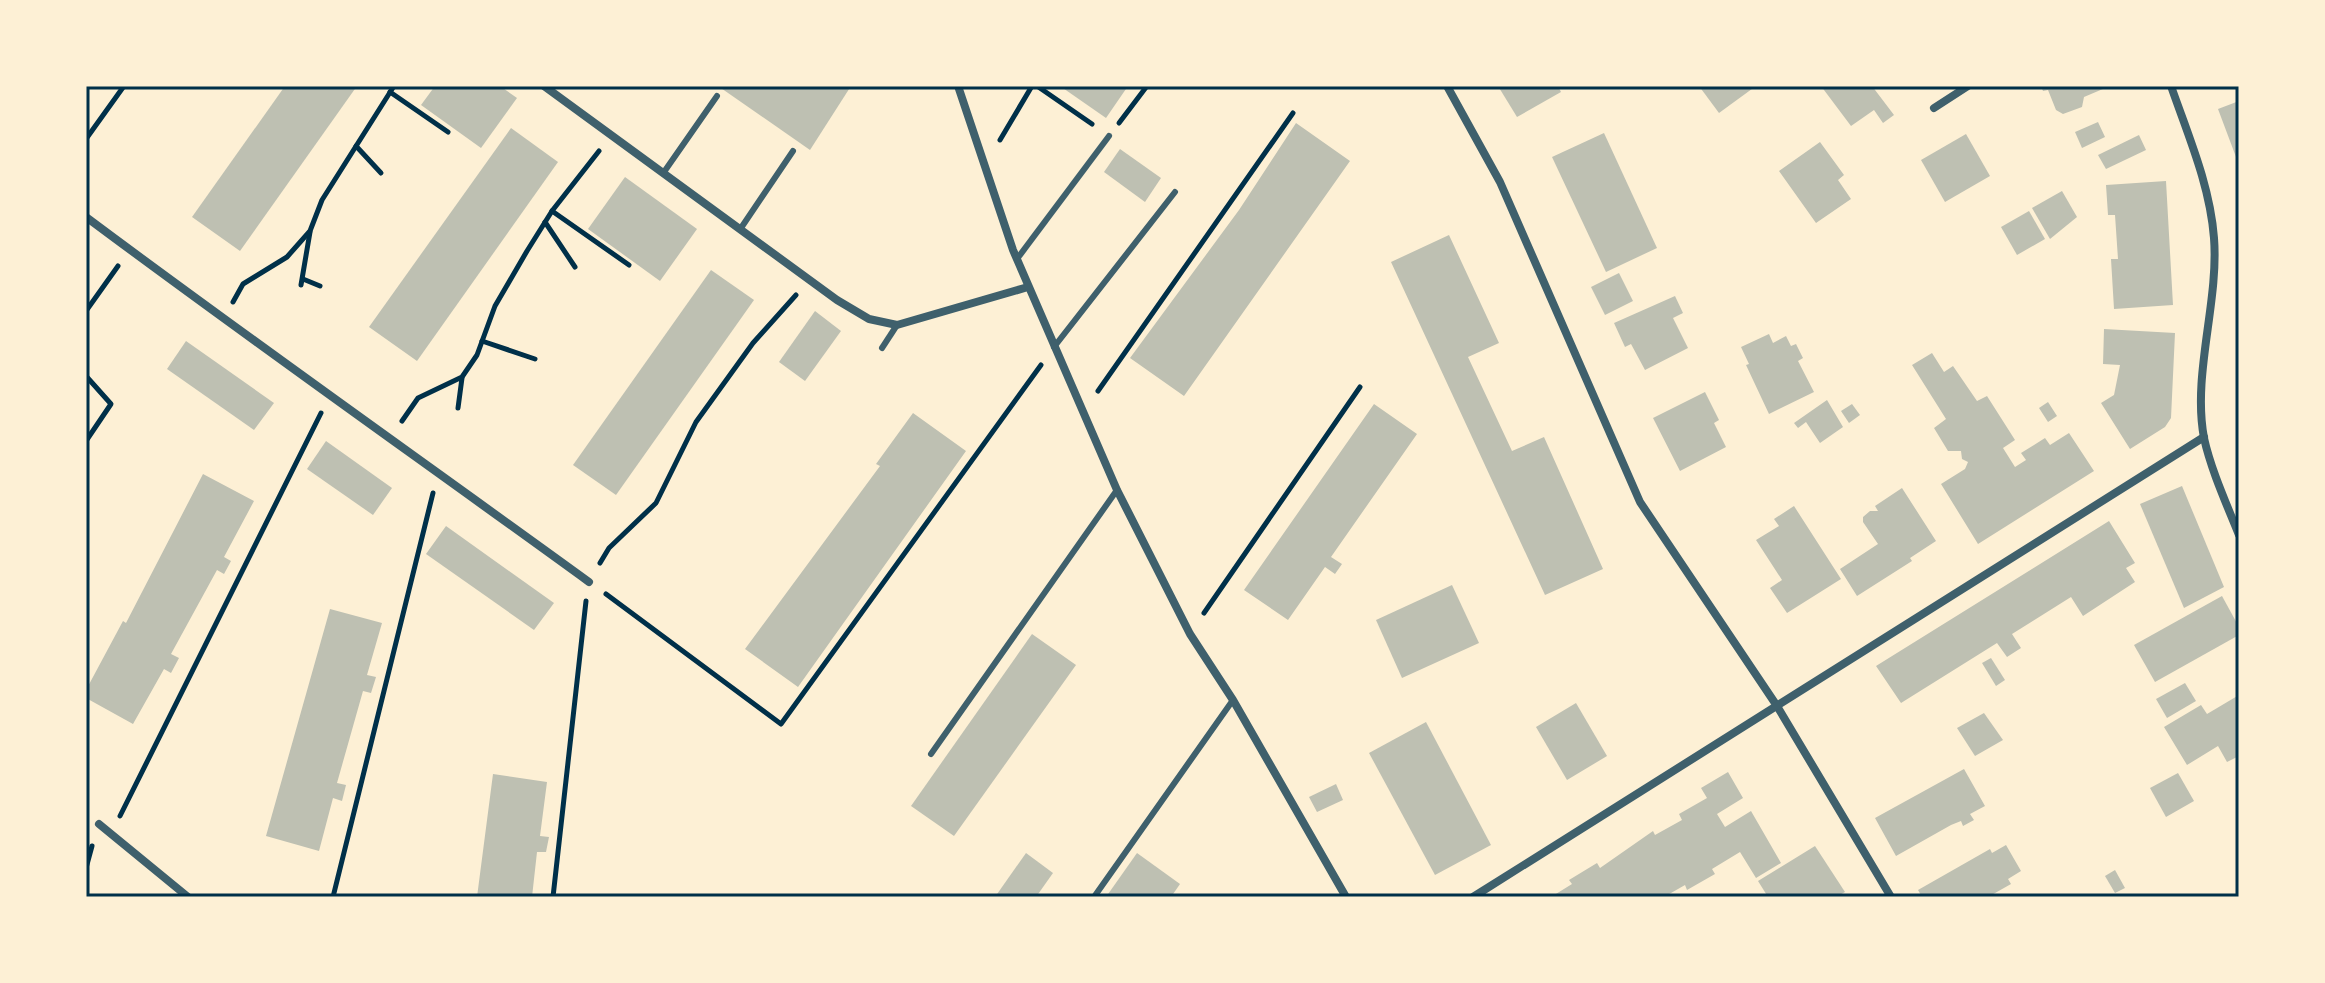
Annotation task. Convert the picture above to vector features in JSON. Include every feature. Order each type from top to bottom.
[{"type":"street","points":[[544,86],[869,319],[897,325],[1028,287]]},
{"type":"street","points":[[958,86],[983,168],[1028,287],[1117,490],[1190,634],[1233,700],[1346,897]]},
{"type":"street","points":[[1447,86],[1500,182],[1640,502],[1777,706],[1891,897]]},
{"type":"street","points":[[1934,108],[1968,86]]},
{"type":"street","points":[[2171,86],[2205,185],[2214,237],[2214,284],[2203,391],[2204,437],[2239,535]]},
{"type":"street","points":[[86,217],[223,320],[391,436],[589,582]]},
{"type":"street","points":[[1473,897],[2204,437]]},
{"type":"street","points":[[99,824],[188,897]]},
{"type":"lane","points":[[664,172],[717,96]]},
{"type":"lane","points":[[1017,259],[1109,136]]},
{"type":"lane","points":[[741,228],[793,151]]},
{"type":"lane","points":[[1054,348],[1175,192]]},
{"type":"lane","points":[[882,348],[897,325]]},
{"type":"lane","points":[[931,754],[1117,490]]},
{"type":"lane","points":[[1094,897],[1233,700]]},
{"type":"path","points":[[86,139],[124,86]]},
{"type":"path","points":[[320,286],[302,282],[310,231],[322,200],[394,86]]},
{"type":"path","points":[[983,168],[1034,86],[1109,136],[1147,86]]},
{"type":"path","points":[[390,92],[448,132]]},
{"type":"path","points":[[1084,411],[1293,113]]},
{"type":"path","points":[[458,408],[462,377],[482,341],[495,306],[552,211],[612,135]]},
{"type":"path","points":[[356,146],[381,173]]},
{"type":"path","points":[[552,211],[629,265]]},
{"type":"path","points":[[545,222],[575,267]]},
{"type":"path","points":[[223,320],[243,284],[287,257],[310,231]]},
{"type":"path","points":[[86,311],[129,249]]},
{"type":"path","points":[[553,897],[589,582],[609,548],[656,503],[696,422],[753,343],[810,279]]},
{"type":"path","points":[[482,341],[535,359]]},
{"type":"path","points":[[86,348],[86,355]]},
{"type":"path","points":[[589,582],[781,724],[1054,348]]},
{"type":"path","points":[[86,376],[111,404],[86,441]]},
{"type":"path","points":[[391,436],[418,398],[462,377]]},
{"type":"path","points":[[1190,634],[1360,387]]},
{"type":"path","points":[[111,834],[330,395]]},
{"type":"path","points":[[333,897],[438,473]]},
{"type":"building","points":[[285,86],[357,86],[240,251],[192,217]]},
{"type":"building","points":[[435,86],[500,86],[517,98],[481,148],[421,105]]},
{"type":"building","points":[[718,86],[851,86],[810,150]]},
{"type":"building","points":[[1060,86],[1128,86],[1106,118]]},
{"type":"building","points":[[1498,86],[1558,86],[1561,92],[1517,117]]},
{"type":"building","points":[[1699,86],[1756,86],[1719,113]]},
{"type":"building","points":[[1821,86],[1872,86],[1894,115],[1883,123],[1874,110],[1851,126]]},
{"type":"building","points":[[2041,86],[2110,86],[2084,97],[2082,107],[2063,114],[2056,110],[2048,90],[2043,91]]},
{"type":"building","points":[[2239,101],[2239,165],[2218,109]]},
{"type":"building","points":[[2098,122],[2105,137],[2082,148],[2075,132]]},
{"type":"building","points":[[1296,123],[1350,161],[1184,396],[1130,358],[1239,210]]},
{"type":"building","points":[[511,128],[558,162],[417,361],[369,327]]},
{"type":"building","points":[[1604,133],[1657,248],[1606,272],[1552,157]]},
{"type":"building","points":[[1966,134],[1990,176],[1945,202],[1921,160]]},
{"type":"building","points":[[2139,135],[2146,150],[2106,169],[2098,155]]},
{"type":"building","points":[[1820,142],[1844,175],[1838,180],[1851,199],[1816,223],[1779,171]]},
{"type":"building","points":[[1120,149],[1161,178],[1145,202],[1104,172]]},
{"type":"building","points":[[625,177],[697,229],[660,281],[588,229]]},
{"type":"building","points":[[2166,181],[2173,305],[2114,309],[2111,259],[2118,259],[2115,215],[2108,215],[2106,185]]},
{"type":"building","points":[[2062,191],[2077,217],[2050,239],[2032,208]]},
{"type":"building","points":[[2029,211],[2045,239],[2017,255],[2001,227]]},
{"type":"building","points":[[1449,235],[1499,343],[1468,357],[1512,451],[1544,437],[1603,569],[1545,595],[1391,262]]},
{"type":"building","points":[[711,270],[754,300],[616,495],[573,465]]},
{"type":"building","points":[[1619,273],[1633,301],[1605,315],[1591,287]]},
{"type":"building","points":[[1675,296],[1683,313],[1673,318],[1688,348],[1645,370],[1631,344],[1625,347],[1614,323]]},
{"type":"building","points":[[815,311],[841,331],[805,381],[779,362]]},
{"type":"building","points":[[2104,329],[2175,333],[2171,418],[2165,427],[2130,449],[2101,403],[2114,395],[2120,365],[2103,364]]},
{"type":"building","points":[[1769,334],[1773,343],[1786,336],[1791,346],[1796,344],[1803,358],[1798,361],[1814,392],[1769,414],[1741,347]]},
{"type":"building","points":[[186,341],[274,403],[254,430],[167,369]]},
{"type":"building","points":[[1932,353],[1944,372],[1953,366],[1977,401],[1987,396],[2015,440],[2003,448],[2015,467],[2026,460],[2021,453],[2045,438],[2050,445],[2069,433],[2094,471],[1978,544],[1941,484],[1965,469],[1968,462],[1962,459],[1961,451],[1948,451],[1934,428],[1946,419],[1912,365]]},
{"type":"building","points":[[1705,392],[1719,420],[1714,423],[1726,447],[1680,471],[1653,418]]},
{"type":"building","points":[[1827,400],[1843,427],[1820,443],[1806,422],[1798,428],[1794,423]]},
{"type":"building","points":[[2048,402],[2057,416],[2048,422],[2039,408]]},
{"type":"building","points":[[1374,404],[1417,434],[1331,557],[1342,564],[1335,574],[1325,567],[1288,620],[1244,590]]},
{"type":"building","points":[[1852,404],[1860,415],[1849,423],[1841,411]]},
{"type":"building","points":[[913,413],[966,451],[798,687],[745,649],[880,466],[876,464]]},
{"type":"building","points":[[326,441],[392,488],[373,515],[307,469]]},
{"type":"building","points":[[203,474],[254,501],[224,557],[231,561],[224,574],[217,570],[171,654],[179,658],[171,673],[164,669],[133,724],[86,698],[86,690],[123,621],[126,623]]},
{"type":"building","points":[[2182,486],[2224,587],[2184,608],[2140,504]]},
{"type":"building","points":[[1902,488],[1936,541],[1910,558],[1912,561],[1857,596],[1840,569],[1878,544],[1863,522],[1863,517],[1870,511],[1878,511],[1875,506]]},
{"type":"building","points":[[1794,506],[1841,579],[1787,613],[1770,588],[1782,580],[1756,540],[1779,526],[1774,519]]},
{"type":"building","points":[[2109,521],[2135,563],[2126,568],[2135,582],[2083,616],[2071,597],[2012,634],[2021,648],[2007,657],[1997,643],[1901,703],[1876,666]]},
{"type":"building","points":[[446,526],[554,603],[534,630],[426,554]]},
{"type":"building","points":[[1452,585],[1479,643],[1402,678],[1376,620]]},
{"type":"building","points":[[2222,596],[2239,627],[2239,635],[2155,682],[2134,645]]},
{"type":"building","points":[[330,609],[382,623],[367,675],[376,677],[371,693],[363,691],[337,783],[346,785],[342,801],[333,798],[319,851],[266,836]]},
{"type":"building","points":[[1032,634],[1076,665],[954,836],[911,806]]},
{"type":"building","points":[[1991,658],[2005,680],[1996,686],[1982,663]]},
{"type":"building","points":[[2185,683],[2196,701],[2167,718],[2156,699]]},
{"type":"building","points":[[2239,695],[2239,756],[2227,762],[2218,746],[2187,765],[2164,727],[2201,705],[2207,714]]},
{"type":"building","points":[[1576,703],[1607,756],[1567,780],[1536,727]]},
{"type":"building","points":[[1984,713],[2003,740],[1975,756],[1957,728]]},
{"type":"building","points":[[1426,722],[1491,845],[1435,875],[1369,753]]},
{"type":"building","points":[[1964,769],[1985,806],[1970,814],[1974,820],[1963,826],[1961,821],[1951,825],[1896,856],[1875,818]]},
{"type":"building","points":[[1728,772],[1743,798],[1717,814],[1725,827],[1751,811],[1781,863],[1756,878],[1740,852],[1712,869],[1715,874],[1687,890],[1685,885],[1664,897],[1551,897],[1572,884],[1569,880],[1597,863],[1600,868],[1653,831],[1655,835],[1682,820],[1679,814],[1707,798],[1701,788]]},
{"type":"building","points":[[2178,773],[2194,801],[2166,817],[2150,788]]},
{"type":"building","points":[[493,774],[547,782],[540,836],[549,837],[546,852],[537,852],[532,897],[477,897]]},
{"type":"building","points":[[1336,784],[1343,800],[1317,812],[1309,797]]},
{"type":"building","points":[[2006,845],[2021,871],[2008,879],[2011,884],[1988,897],[1922,897],[1918,890],[1990,849],[1992,853]]},
{"type":"building","points":[[1815,846],[1845,892],[1836,897],[1768,897],[1758,881]]},
{"type":"building","points":[[1026,853],[1053,873],[1036,897],[995,897]]},
{"type":"building","points":[[1137,853],[1180,884],[1171,897],[1106,897]]},
{"type":"building","points":[[2115,870],[2125,888],[2115,893],[2105,876]]}]
